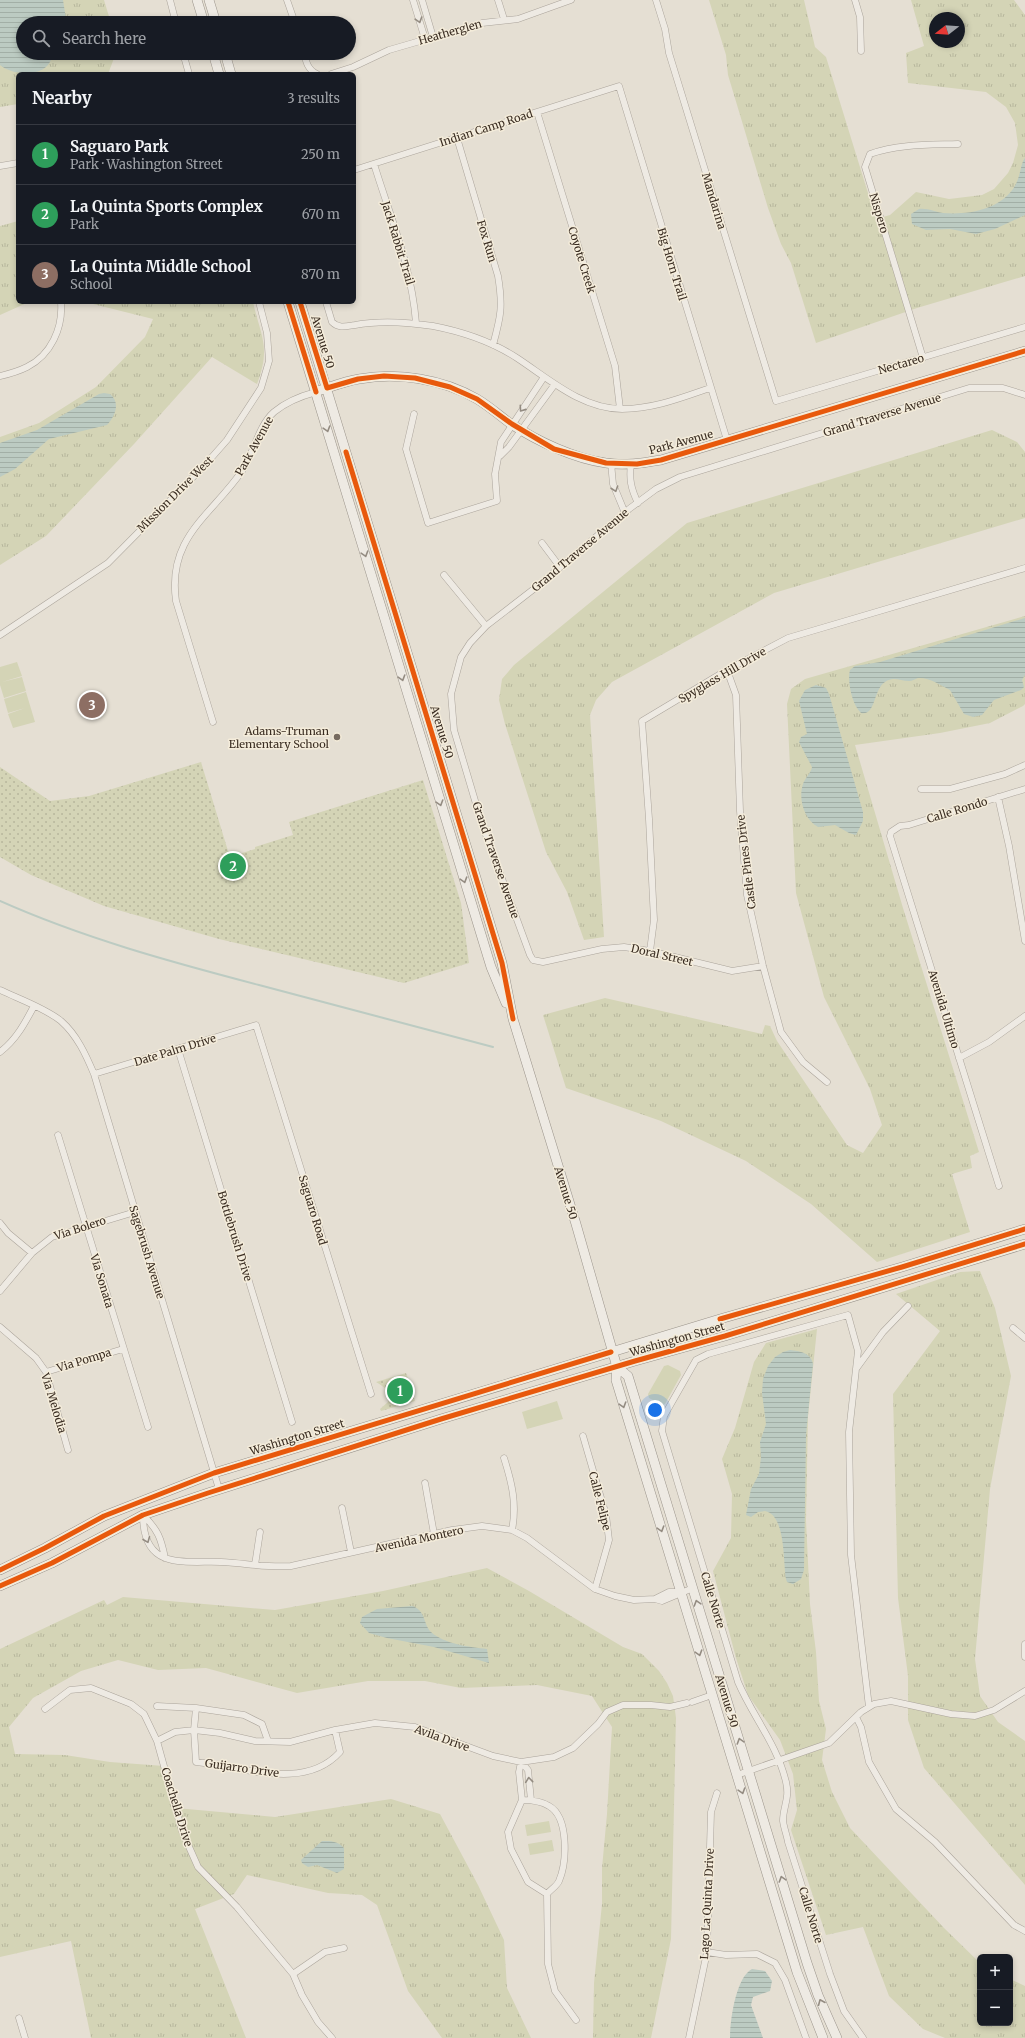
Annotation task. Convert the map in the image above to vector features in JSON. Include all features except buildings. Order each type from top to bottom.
[{"type":"main road","points":[[197,0],[202,16]]},
{"type":"main road","points":[[209,0],[214,16]]},
{"type":"main road","points":[[215,60],[218,72]]},
{"type":"main road","points":[[227,60],[230,72]]},
{"type":"main road","name":"Avenue 50","points":[[289,304],[491,967],[513,1019],[576,1224],[611,1352],[617,1367],[616,1380],[797,1972],[823,2038]]},
{"type":"main road","name":"Avenue 50","points":[[301,304],[502,963],[513,1019]]},
{"type":"main road","name":"Park Avenue","points":[[316,392],[358,379],[384,376],[415,378],[450,387],[477,399],[521,430],[554,449],[611,463],[631,464],[661,460],[1025,351]]},
{"type":"main road","name":"Washington Street","points":[[0,1570],[45,1548],[104,1516],[214,1473],[720,1319],[902,1267],[1025,1229]]},
{"type":"main road","name":"Washington Street","points":[[0,1586],[52,1563],[143,1515],[219,1489],[441,1418],[725,1336],[1025,1244]]},
{"type":"main road","name":"Avenue 50","points":[[617,1367],[628,1376],[807,1963],[818,1995],[837,2038]]},
{"type":"street","points":[[170,0],[174,16]]},
{"type":"street","points":[[287,0],[293,16]]},
{"type":"street","points":[[413,0],[425,39]]},
{"type":"street","points":[[422,0],[433,37]]},
{"type":"street","points":[[498,0],[504,19]]},
{"type":"street","name":"Heatherglen","points":[[337,72],[353,67],[389,50],[482,23],[518,18],[571,0]]},
{"type":"street","name":"Mandarina","points":[[656,0],[665,29],[668,52],[776,401]]},
{"type":"street","points":[[856,0],[860,17],[861,51]]},
{"type":"street","points":[[185,60],[188,72]]},
{"type":"street","points":[[306,60],[313,72]]},
{"type":"street","name":"Indian Camp Road","points":[[356,169],[619,86]]},
{"type":"street","name":"Big Horn Trail","points":[[619,86],[727,440]]},
{"type":"street","name":"Coyote Creek","points":[[537,112],[615,366],[620,409]]},
{"type":"street","name":"Fox Run","points":[[457,138],[499,282],[501,317],[493,345]]},
{"type":"street","name":"Nispero","points":[[923,358],[865,167],[870,154],[880,150],[903,146],[958,144]]},
{"type":"street","points":[[0,166],[16,163]]},
{"type":"street","name":"Jack Rabbit Trail","points":[[374,164],[413,291],[416,323]]},
{"type":"street","points":[[0,376],[27,367],[44,354],[57,335],[62,311],[61,304]]},
{"type":"street","name":"Mission Drive West","points":[[0,635],[108,563],[205,466],[227,440],[261,388],[269,361],[267,333],[260,304]]},
{"type":"street","points":[[327,304],[332,322],[340,327],[373,322],[416,323],[476,336],[517,358],[544,377],[577,397],[601,406],[620,409],[649,407],[710,388]]},
{"type":"street","name":"Nectareo","points":[[776,401],[1025,327]]},
{"type":"street","points":[[414,414],[406,449],[428,523],[497,501],[495,474],[500,456],[501,442],[544,377]]},
{"type":"street","points":[[500,456],[509,447],[555,384]]},
{"type":"street","name":"Grand Traverse Avenue","points":[[537,962],[530,955],[482,824],[454,730],[451,694],[461,657],[470,643],[486,626],[625,513],[656,490],[680,477],[969,388],[1003,388],[1025,395]]},
{"type":"street","name":"Park Avenue","points":[[213,722],[176,601],[174,587],[184,542],[243,470],[262,430],[273,412],[288,402],[316,392]]},
{"type":"street","points":[[611,463],[613,484],[625,513]]},
{"type":"street","points":[[631,464],[629,478],[632,492],[638,503]]},
{"type":"street","points":[[542,543],[560,567]]},
{"type":"street","name":"Spyglass Hill Drive","points":[[650,951],[654,920],[642,721],[727,670],[788,638],[1025,568]]},
{"type":"street","points":[[444,575],[486,626]]},
{"type":"street","name":"Castle Pines Drive","points":[[727,670],[736,695],[740,811],[747,894],[763,966],[781,1032],[803,1062],[827,1082]]},
{"type":"street","points":[[922,789],[950,789],[1005,774],[1025,765]]},
{"type":"street","name":"Calle Rondo","points":[[891,832],[900,826],[909,825],[1025,789]]},
{"type":"street","points":[[998,797],[1009,846],[1025,941]]},
{"type":"street","name":"Avenida Ultimo","points":[[891,832],[890,836],[999,1186]]},
{"type":"street","points":[[1018,900],[1025,898]]},
{"type":"street","name":"Doral Street","points":[[537,962],[613,947],[624,947],[650,951],[732,971],[763,966]]},
{"type":"street","points":[[0,990],[34,1006],[9,1046],[0,1052]]},
{"type":"street","name":"Sagebrush Avenue","points":[[34,1006],[61,1021],[81,1045],[94,1074],[219,1489]]},
{"type":"street","points":[[959,1058],[989,1042],[1025,1016]]},
{"type":"street","name":"Date Palm Drive","points":[[94,1074],[256,1025]]},
{"type":"street","name":"Saguaro Road","points":[[256,1025],[371,1394]]},
{"type":"street","name":"Bottlebrush Drive","points":[[178,1049],[292,1422]]},
{"type":"street","name":"Via Sonata","points":[[58,1136],[148,1427]]},
{"type":"street","name":"Via Bolero","points":[[0,1291],[32,1253],[52,1237],[135,1212]]},
{"type":"street","points":[[0,1223],[8,1233],[32,1253]]},
{"type":"street","points":[[856,1369],[884,1332],[908,1306]]},
{"type":"street","name":"Calle Norte","points":[[863,2038],[844,2012],[833,1982],[788,1842],[783,1821],[789,1797],[786,1781],[772,1741],[748,1706],[738,1682],[662,1431],[664,1416],[696,1360],[708,1354],[848,1315],[858,1351],[849,1432],[851,1555],[869,1707]]},
{"type":"street","name":"Via Melodia","points":[[0,1327],[36,1358],[46,1372],[68,1450]]},
{"type":"street","points":[[1013,1328],[1025,1338]]},
{"type":"street","name":"Via Pompa","points":[[46,1372],[123,1349]]},
{"type":"street","name":"Calle Felipe","points":[[583,1436],[606,1515],[609,1540],[595,1589]]},
{"type":"street","points":[[504,1458],[513,1488],[516,1513],[512,1530]]},
{"type":"street","points":[[424,1483],[434,1534]]},
{"type":"street","points":[[342,1508],[351,1552]]},
{"type":"street","points":[[143,1515],[156,1528],[161,1540],[165,1558]]},
{"type":"street","points":[[143,1515],[143,1529],[150,1546],[165,1558]]},
{"type":"street","name":"Avenida Montero","points":[[165,1558],[255,1565],[274,1568],[291,1566],[434,1534],[482,1526],[512,1530],[527,1538],[595,1589],[615,1596],[634,1600],[655,1599],[662,1601],[693,1588]]},
{"type":"street","points":[[255,1565],[260,1532]]},
{"type":"street","points":[[1025,1644],[1025,1657]]},
{"type":"street","name":"Coachella Drive","points":[[46,1709],[70,1690],[91,1688],[131,1704],[144,1714],[157,1741],[182,1831],[198,1867],[237,1907],[293,1974],[302,1995],[318,2022],[332,2038]]},
{"type":"street","points":[[737,1775],[829,1743],[856,1717],[869,1707],[891,1701],[951,1714],[974,1716],[994,1710],[1025,1691]]},
{"type":"street","name":"Avila Drive","points":[[157,1741],[175,1732],[194,1730],[268,1741],[290,1742],[335,1730],[375,1723],[415,1727],[492,1756],[521,1762],[554,1757],[573,1748],[598,1724],[607,1712],[623,1705],[670,1707],[712,1696]]},
{"type":"street","points":[[157,1706],[196,1708],[244,1715],[262,1724],[268,1741]]},
{"type":"street","points":[[194,1730],[196,1708]]},
{"type":"street","points":[[856,1717],[861,1727],[869,1762],[896,1809],[935,1842],[1014,1925],[1025,1931]]},
{"type":"street","name":"Guijarro Drive","points":[[194,1730],[196,1762],[256,1772],[280,1774],[305,1772],[332,1761],[340,1752],[335,1730]]},
{"type":"street","points":[[521,1762],[519,1772],[522,1800],[508,1832],[511,1849],[528,1882],[547,1894]]},
{"type":"street","points":[[521,1762],[528,1770],[531,1800]]},
{"type":"street","name":"Lago La Quinta Drive","points":[[688,2038],[707,1952],[712,1812],[717,1793]]},
{"type":"street","points":[[522,1800],[531,1800],[550,1806],[561,1820],[565,1849],[563,1864],[559,1882],[547,1894],[548,1964],[555,1991],[576,2020]]},
{"type":"street","points":[[293,1974],[325,1952],[344,1948]]},
{"type":"street","points":[[707,1952],[726,1955],[742,1953],[757,1954],[775,1963],[785,1980],[806,2038]]},
{"type":"street","points":[[19,2018],[25,2038]]},
{"type":"green space","points":[[0,0],[104,0],[109,16],[16,16],[16,60],[113,60],[109,72],[16,72],[16,104],[0,107]]},
{"type":"green space","points":[[709,0],[804,0],[815,47],[826,57],[876,219],[890,215],[916,192],[949,199],[982,195],[994,189],[1008,173],[1013,163],[1018,145],[1015,123],[1006,107],[986,92],[908,83],[906,53],[924,46],[911,0],[1014,0],[1025,15],[1025,276],[917,308],[816,343],[791,263],[781,244],[768,208],[728,75],[726,55]]},
{"type":"green space","points":[[16,222],[16,304],[25,304],[0,315],[0,226]]},
{"type":"green space","points":[[93,304],[254,304],[264,351],[261,371],[257,384],[212,357],[134,444],[46,536],[0,565],[0,437],[39,423],[96,387],[145,337],[153,319]]},
{"type":"green space","points":[[992,430],[1017,442],[1025,452],[1025,518],[774,593],[612,682],[596,700],[590,715],[604,937],[584,940],[567,892],[546,852],[505,724],[499,700],[502,679],[514,665],[687,523]]},
{"type":"green space","points":[[1025,616],[1025,704],[1023,706],[990,723],[940,733],[855,745],[903,908],[979,1152],[970,1156],[972,1168],[952,1174],[970,1232],[877,1262],[811,1204],[746,1161],[661,1121],[566,1088],[543,1015],[605,998],[762,1034],[765,1025],[770,1026],[777,1041],[847,1145],[863,1153],[882,1125],[870,1089],[824,997],[796,893],[787,704],[791,689],[805,679]]},
{"type":"green space","points":[[17,662],[22,676],[2,682],[22,677],[26,691],[4,698],[0,685],[0,667]]},
{"type":"green space","points":[[26,692],[35,722],[13,728],[8,714],[25,708],[8,713],[4,699]]},
{"type":"green space","points":[[201,762],[228,851],[236,855],[255,849],[255,847],[293,835],[289,822],[423,780],[461,903],[469,963],[404,983],[219,939],[104,906],[31,875],[0,857],[0,767],[50,801],[89,796]]},
{"type":"green space","points":[[980,1271],[995,1308],[1011,1376],[990,1489],[975,1659],[980,1696],[998,1722],[1025,1741],[1025,1885],[924,1768],[908,1720],[908,1676],[898,1598],[893,1394],[940,1331],[896,1294],[960,1272]]},
{"type":"green space","points":[[817,1329],[808,1416],[806,1520],[810,1604],[816,1652],[819,1701],[826,1729],[822,1760],[832,1792],[850,1828],[944,1928],[977,1960],[977,2026],[1013,2026],[1013,1980],[1025,1986],[1025,2038],[945,2038],[923,2029],[889,1996],[863,1927],[826,1935],[791,1830],[797,1810],[793,1774],[780,1740],[748,1695],[736,1658],[713,1571],[731,1538],[732,1494],[722,1459],[735,1428],[754,1362],[766,1343]]},
{"type":"green space","points":[[668,1365],[680,1371],[681,1375],[665,1404],[662,1405],[649,1398],[648,1394],[664,1366]]},
{"type":"green space","points":[[406,1373],[415,1401],[381,1411],[380,1409],[388,1402],[389,1395],[384,1388],[376,1382]]},
{"type":"green space","points":[[557,1401],[563,1419],[527,1429],[522,1412]]},
{"type":"green space","points":[[487,1568],[529,1591],[623,1647],[642,1654],[659,1671],[673,1696],[676,1718],[671,1939],[651,2038],[593,2038],[594,1983],[602,1904],[602,1868],[612,1727],[592,1696],[537,1685],[461,1688],[425,1681],[368,1681],[297,1693],[206,1668],[158,1670],[118,1660],[81,1671],[33,1698],[9,1727],[15,1754],[65,1755],[110,1762],[164,1766],[176,1808],[275,1817],[391,1799],[440,1814],[478,1885],[504,1940],[507,1988],[531,2038],[442,2038],[408,1991],[377,1905],[362,1895],[328,1893],[247,1875],[234,1894],[195,1909],[246,2038],[91,2038],[71,1941],[0,1957],[0,1649],[104,1600],[107,1605],[123,1597],[275,1610],[383,1591]]},
{"type":"green space","points":[[549,1821],[551,1832],[527,1836],[525,1825]]},
{"type":"green space","points":[[552,1840],[554,1851],[530,1855],[528,1844]]},
{"type":"shaded area","points":[[0,0],[63,0],[66,16],[16,16],[16,60],[50,60],[46,67],[35,72],[16,72],[0,65]]},
{"type":"shaded area","points":[[1025,158],[1025,215],[995,229],[976,234],[950,229],[926,230],[912,224],[911,214],[919,209],[943,213],[962,213],[982,210],[999,202],[1007,196],[1016,185]]},
{"type":"shaded area","points":[[99,394],[110,394],[116,405],[116,410],[107,425],[49,439],[15,469],[0,477],[0,443],[37,430]]},
{"type":"shaded area","points":[[1025,618],[1025,675],[1022,680],[1024,687],[1021,690],[994,700],[982,715],[973,717],[964,714],[950,690],[922,678],[909,681],[897,679],[888,680],[881,686],[872,707],[866,713],[861,713],[855,704],[851,693],[849,675],[850,670],[855,666],[880,662]]},
{"type":"shaded area","points":[[816,685],[826,688],[829,694],[863,812],[863,821],[856,835],[849,833],[835,825],[818,827],[809,819],[803,808],[801,796],[802,790],[804,782],[812,767],[799,742],[801,737],[807,734],[799,701],[805,690]]},
{"type":"shaded area","points":[[790,1350],[807,1355],[812,1360],[813,1364],[806,1435],[804,1570],[801,1579],[793,1584],[787,1582],[786,1579],[782,1540],[777,1521],[772,1514],[765,1511],[758,1512],[751,1517],[746,1515],[751,1489],[759,1474],[761,1457],[760,1442],[766,1424],[762,1393],[763,1379],[768,1366],[775,1357]]},
{"type":"shaded area","points":[[412,1606],[420,1611],[428,1629],[436,1636],[450,1642],[487,1649],[489,1663],[434,1647],[369,1633],[360,1623],[362,1617],[377,1609]]},
{"type":"shaded area","points":[[322,1841],[331,1841],[344,1848],[344,1869],[337,1873],[317,1865],[308,1867],[302,1863],[301,1860]]},
{"type":"shaded area","points":[[752,1969],[765,1971],[772,1981],[770,1991],[753,1997],[751,2005],[763,2038],[730,2038],[731,2021],[738,1990],[746,1974]]},
{"type":"waterway","points":[[0,901],[95,938],[160,958],[493,1047]]},
{"type":"cycle path","points":[[289,304],[316,392]]},
{"type":"cycle path","points":[[301,304],[327,388],[358,379],[384,376],[415,378],[450,387],[477,399],[512,424],[554,449],[606,463],[637,464],[661,460],[1025,351]]},
{"type":"cycle path","points":[[346,452],[502,963],[513,1019]]},
{"type":"cycle path","points":[[720,1319],[902,1267],[1025,1229]]},
{"type":"cycle path","points":[[0,1586],[52,1563],[143,1515],[208,1493],[441,1419],[635,1361],[725,1336],[1025,1244]]},
{"type":"cycle path","points":[[0,1570],[45,1548],[104,1516],[214,1473],[611,1352]]},
{"type":"place","name":"La Quinta Middle School","points":[[92,705]]},
{"type":"place","name":"Adams-Truman Elementary School","points":[[337,737]]},
{"type":"place","name":"La Quinta Sports Complex","points":[[233,866]]},
{"type":"place","name":"Saguaro Park","points":[[400,1391]]}]
